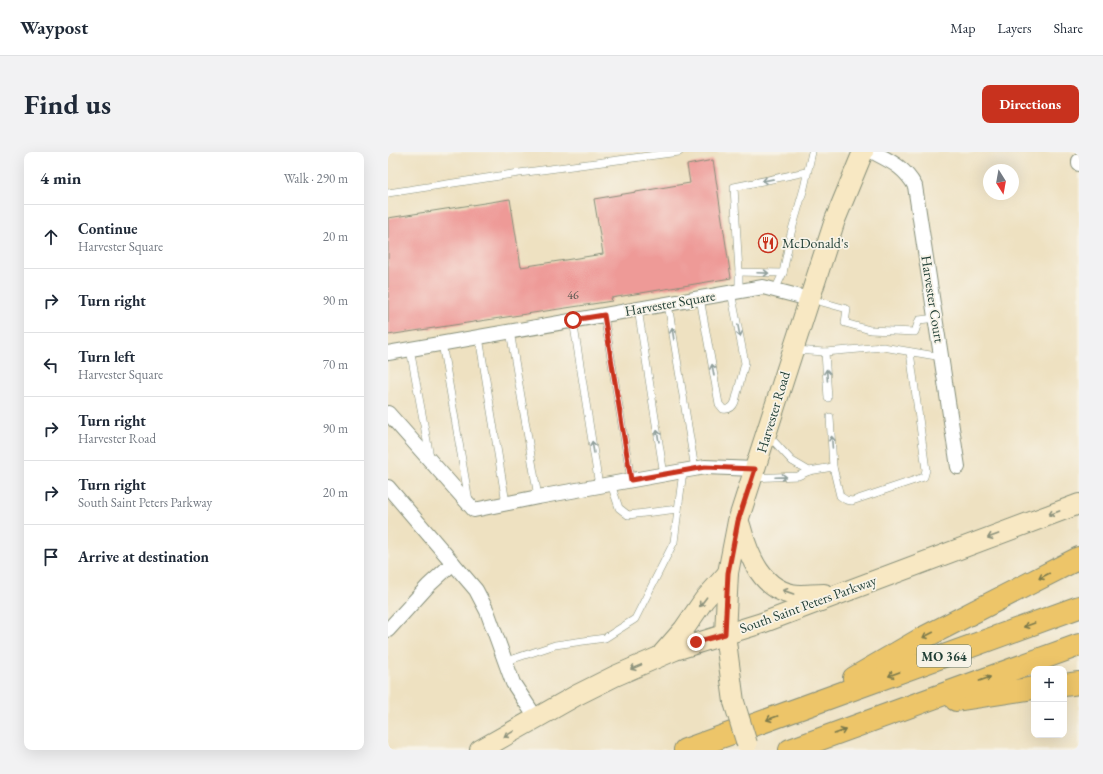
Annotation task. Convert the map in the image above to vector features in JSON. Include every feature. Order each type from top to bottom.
[{"type":"highway","points":[[809,705],[921,639],[1079,558]]},
{"type":"highway","name":"MO 364","points":[[685,750],[1079,607]]},
{"type":"highway","name":"MO 364","points":[[790,750],[1079,645]]},
{"type":"highway","points":[[1067,685],[1079,683]]},
{"type":"highway","points":[[909,707],[1031,688]]},
{"type":"main road","name":"Harvester Road","points":[[750,750],[734,702],[725,634],[728,573],[738,521],[792,350],[835,220],[864,152]]},
{"type":"main road","name":"South Saint Peters Parkway","points":[[480,750],[615,676],[660,656],[762,623],[1079,504]]},
{"type":"main road","points":[[738,521],[748,554],[759,573],[774,585],[785,591],[798,595],[840,593]]},
{"type":"main road","points":[[660,656],[674,643],[704,600],[728,573]]},
{"type":"street","name":"Harvester Court","points":[[874,152],[902,168],[908,174],[915,186],[958,467]]},
{"type":"street","name":"Harvester Square","points":[[388,353],[762,287],[809,299]]},
{"type":"street","points":[[388,413],[474,510],[705,467],[753,473]]},
{"type":"street","points":[[388,487],[476,590],[487,611],[504,662],[513,683],[536,718]]},
{"type":"street","points":[[388,630],[418,596],[453,563]]},
{"type":"lane","points":[[388,193],[519,173],[679,152]]},
{"type":"lane","points":[[775,290],[783,273],[790,233],[804,188],[806,172],[812,152]]},
{"type":"lane","points":[[700,298],[719,404],[726,410],[733,407],[745,363],[735,292],[739,272],[734,186],[806,172]]},
{"type":"lane","points":[[739,272],[783,273]]},
{"type":"lane","points":[[809,299],[847,310],[845,323],[870,330],[915,332],[919,320],[936,318]]},
{"type":"lane","points":[[504,662],[555,645],[604,638],[635,619],[674,542],[678,509],[689,470],[668,304]]},
{"type":"lane","points":[[638,309],[664,475]]},
{"type":"lane","points":[[604,315],[631,480]]},
{"type":"lane","points":[[573,320],[605,485],[619,508],[628,515],[678,509]]},
{"type":"lane","points":[[510,331],[538,497]]},
{"type":"lane","points":[[479,337],[506,503]]},
{"type":"lane","points":[[442,343],[470,505]]},
{"type":"lane","points":[[792,350],[825,352],[883,347],[942,357]]},
{"type":"lane","points":[[410,349],[430,460]]},
{"type":"lane","points":[[825,352],[828,398]]},
{"type":"lane","points":[[830,417],[833,467],[840,496],[846,500],[852,501],[924,477],[926,470],[910,352]]},
{"type":"lane","points":[[766,434],[792,461],[809,471]]},
{"type":"lane","points":[[753,473],[798,476],[809,471],[833,467]]},
{"type":"building","points":[[713,160],[731,278],[611,298],[612,301],[388,335],[388,218],[510,199],[521,267],[603,254],[594,199],[690,183],[687,165]]},
{"type":"place","name":"McDonald's","points":[[768,243]]},
{"type":"route","points":[[573,320],[604,315],[631,480],[705,467],[755,469],[738,521],[728,573],[725,634],[696,642]]}]
